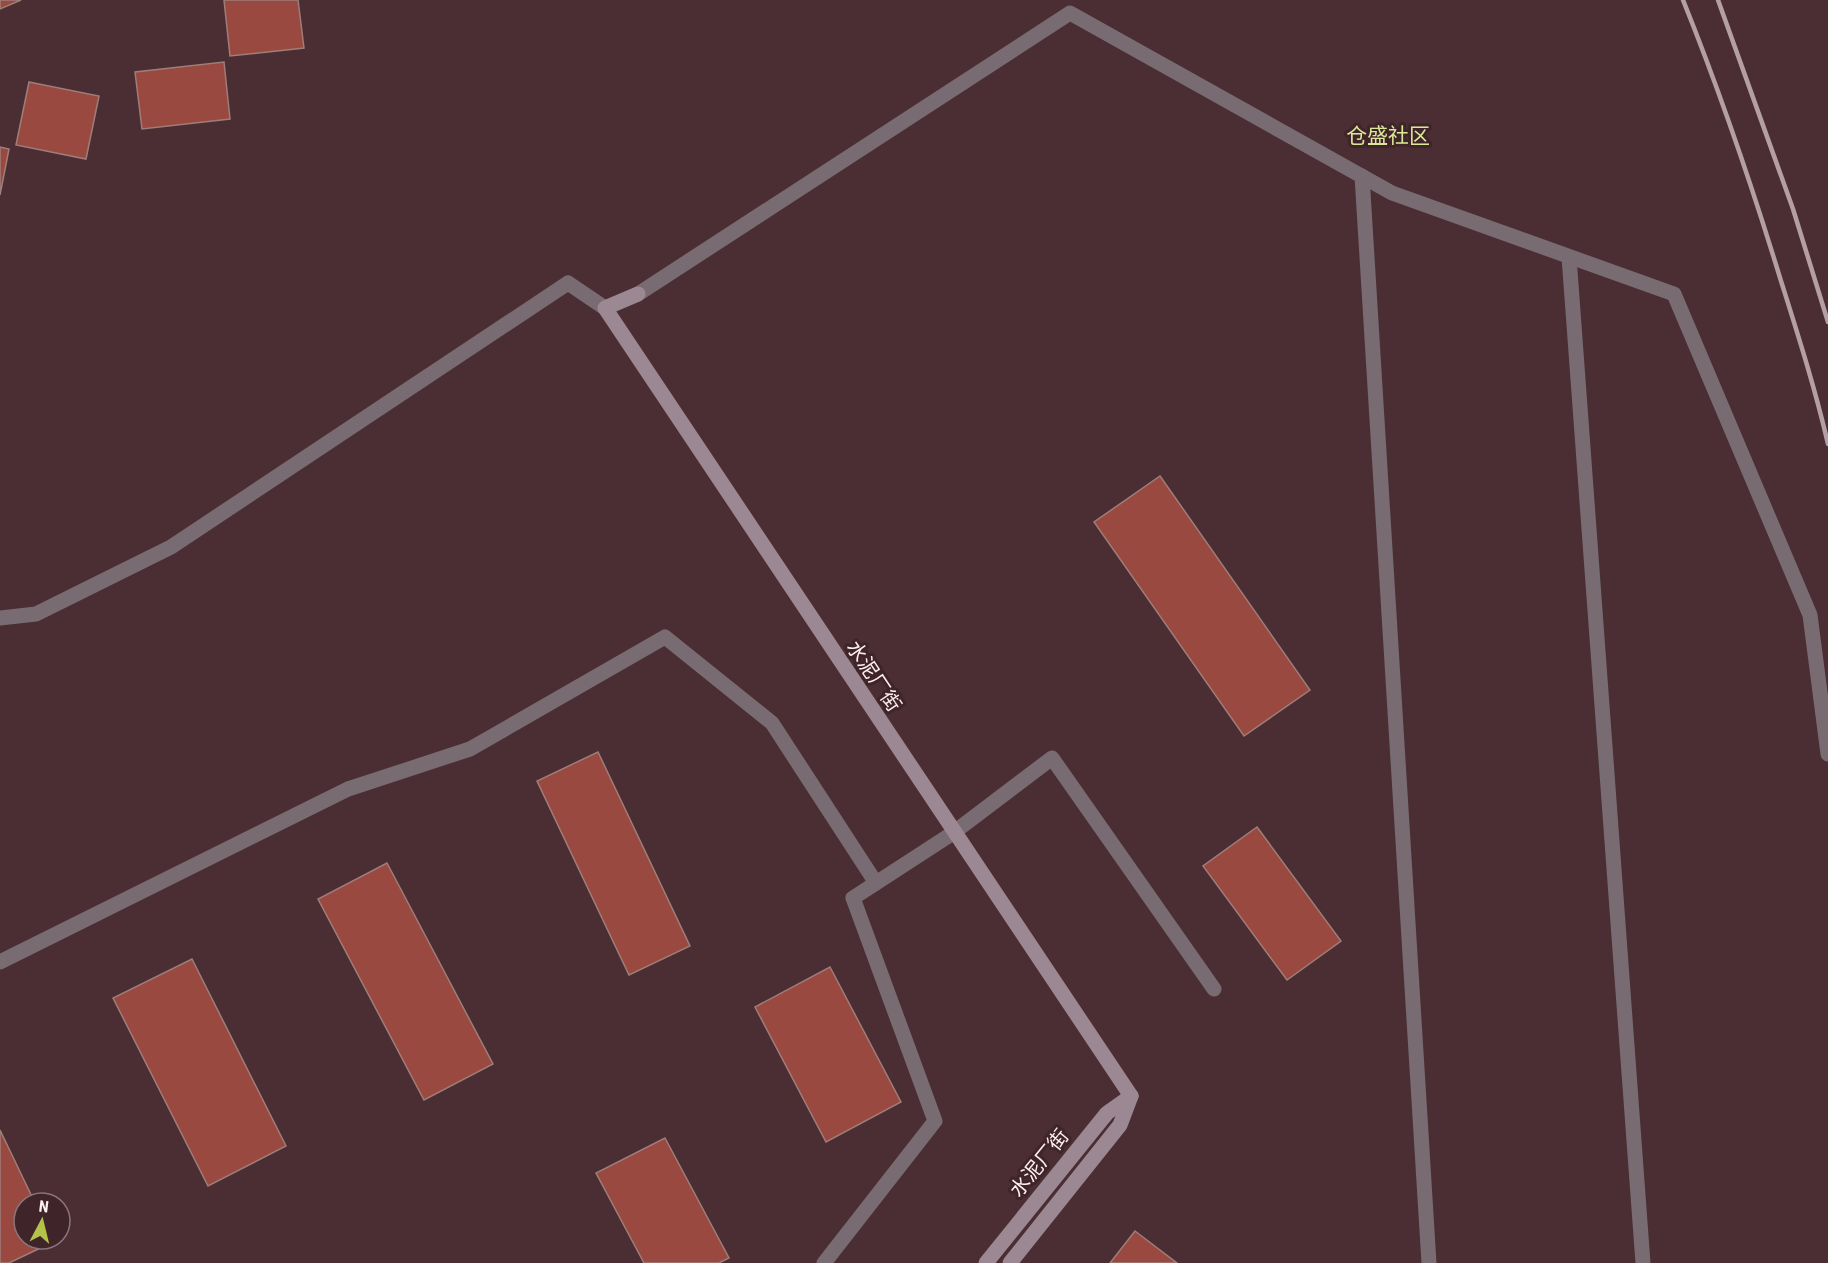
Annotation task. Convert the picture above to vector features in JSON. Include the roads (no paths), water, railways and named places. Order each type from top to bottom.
[{"type":"street","points":[[0,618],[36,614],[171,547],[568,283],[605,308],[638,294],[1070,14],[1392,193],[1674,294],[1810,615],[1828,754]]},
{"type":"street","points":[[1362,176],[1429,1263]]},
{"type":"street","points":[[1569,257],[1643,1263]]},
{"type":"street","name":"水泥厂街","points":[[605,308],[953,833],[1131,1096]]},
{"type":"street","points":[[0,962],[348,789],[470,748],[665,637],[772,723],[876,883]]},
{"type":"street","points":[[824,1263],[935,1121],[853,898],[953,833],[1052,758],[1214,989]]},
{"type":"street","name":"水泥厂街","points":[[986,1263],[1107,1113],[1131,1096]]},
{"type":"street","name":"水泥厂街","points":[[1010,1263],[1120,1125],[1131,1096]]},
{"type":"railway","points":[[1683,0],[1723,104],[1759,210],[1806,362],[1828,444]]},
{"type":"railway","points":[[1718,0],[1793,209],[1828,322]]},
{"type":"district","name":"仓盛社区","points":[[1388,136]]}]
